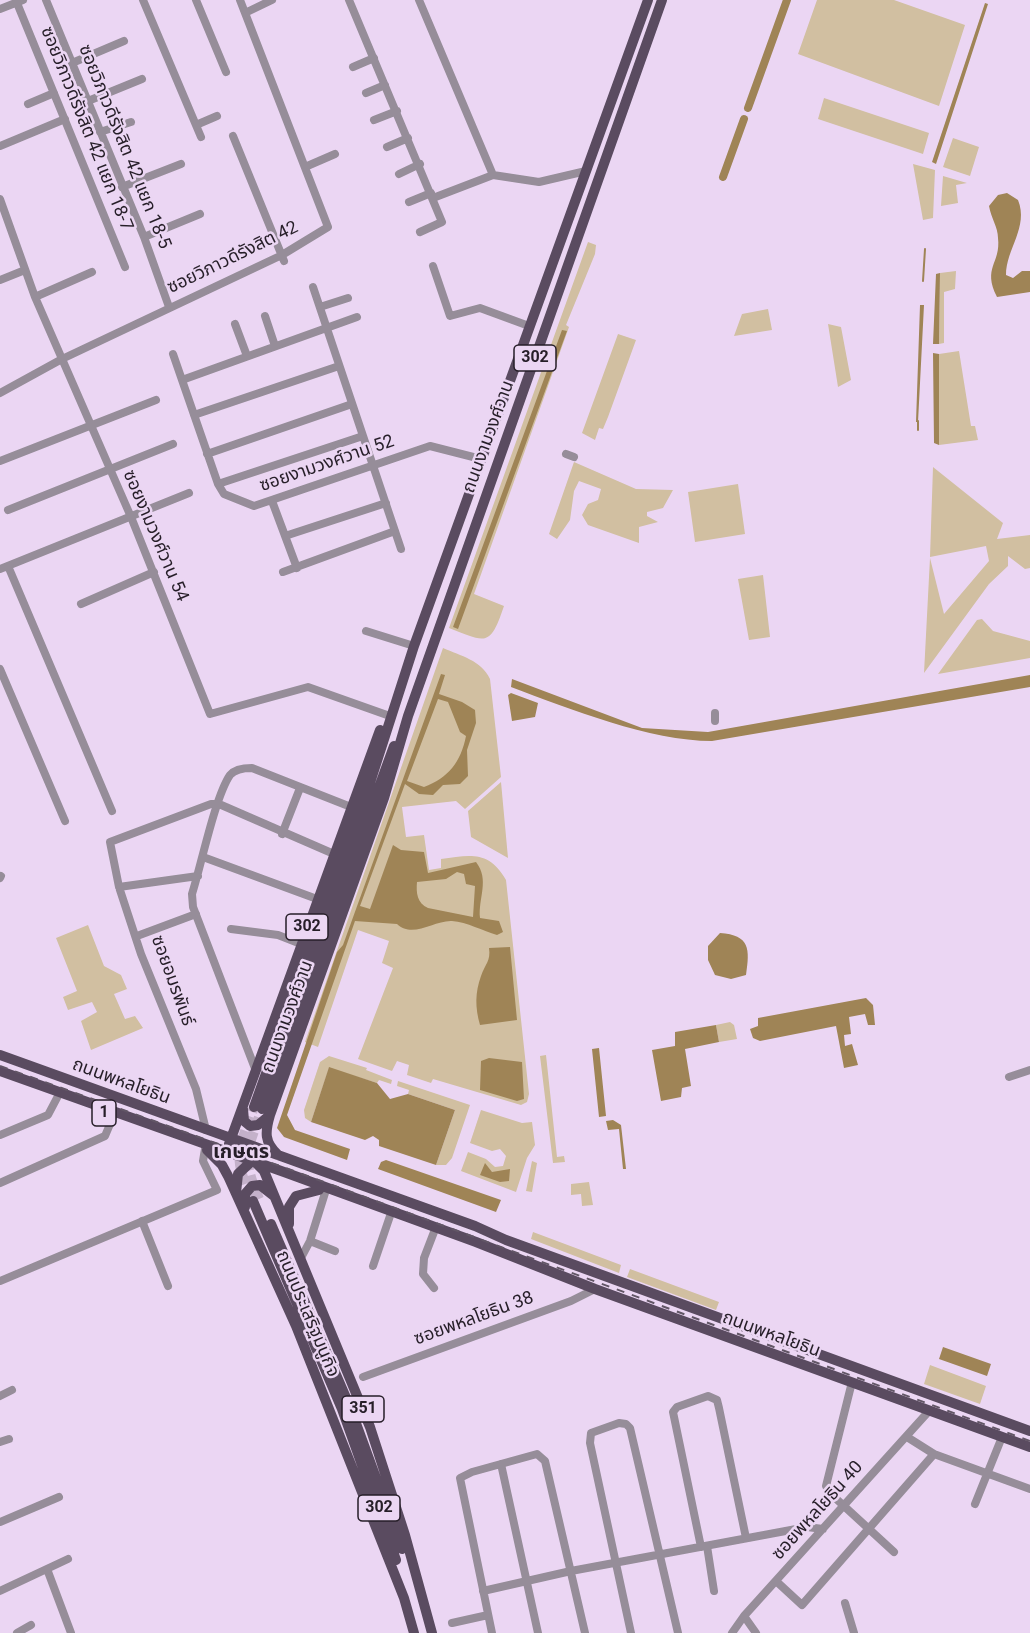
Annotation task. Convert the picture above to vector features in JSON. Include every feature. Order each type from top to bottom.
[{"type":"main road","name":"ถนนงามวงศ์วาน","points":[[265,1131],[257,1109],[256,1071],[372,748],[389,712],[414,646],[648,0]]},
{"type":"main road","name":"ถนนงามวงศ์วาน","points":[[232,1147],[257,1109],[386,762],[408,716],[662,0]]},
{"type":"main road","name":"ถนนงามวงศ์วาน","points":[[257,1109],[367,792],[389,712]]},
{"type":"main road","name":"ถนนพหลโยธิน","points":[[0,1057],[134,1114]]},
{"type":"main road","name":"ถนนพหลโยธิน","points":[[0,1057],[206,1131],[264,1171],[502,1254]]},
{"type":"main road","name":"ถนนพหลโยธิน","points":[[0,1071],[134,1114],[352,1193],[595,1289],[1030,1447]]},
{"type":"main road","name":"ถนนพหลโยธิน","points":[[0,1075],[206,1150]]},
{"type":"main road","points":[[177,1140],[183,1122]]},
{"type":"main road","points":[[206,1150],[232,1147],[256,1140],[265,1131],[274,1154],[249,1162],[236,1179],[237,1196]]},
{"type":"main road","name":"ถนนพหลโยธิน","points":[[232,1147],[274,1154],[325,1171],[475,1226],[506,1240]]},
{"type":"main road","points":[[232,1147],[249,1162]]},
{"type":"main road","points":[[231,1184],[232,1147]]},
{"type":"main road","name":"ถนนประเสริฐมนูกิจ","points":[[206,1150],[222,1165],[296,1326],[404,1598],[414,1633]]},
{"type":"main road","name":"ถนนประเสริฐมนูกิจ","points":[[264,1171],[370,1427],[421,1590],[432,1633]]},
{"type":"main road","points":[[322,1192],[310,1184],[309,1175],[314,1171],[325,1171]]},
{"type":"main road","points":[[246,1216],[243,1200],[252,1186],[260,1185],[275,1197]]},
{"type":"main road","points":[[290,1234],[289,1207],[296,1196],[322,1192]]},
{"type":"main road","name":"ถนนพหลโยธิน","points":[[352,1193],[506,1240],[1030,1431]]},
{"type":"main road","name":"302","points":[[404,1598],[380,1509],[347,1421],[256,1200],[315,1322],[421,1590]]},
{"type":"street","name":"ซอยวิภาวดีรังสิต 42 แยก 18-5","points":[[46,0],[144,237],[169,307]]},
{"type":"street","points":[[143,0],[201,137]]},
{"type":"street","points":[[196,0],[226,72]]},
{"type":"street","name":"ซอยวิภาวดีรังสิต 42","points":[[0,393],[62,359],[169,307],[283,258],[328,227],[240,0]]},
{"type":"street","points":[[245,13],[272,0]]},
{"type":"street","points":[[349,0],[420,164],[442,222],[420,232]]},
{"type":"street","points":[[419,0],[493,175]]},
{"type":"street","points":[[0,9],[20,1]]},
{"type":"street","name":"ซอยวิภาวดีรังสิต 42 แยก 18-7","points":[[20,1],[54,93],[125,267]]},
{"type":"street","points":[[72,63],[124,41]]},
{"type":"street","points":[[353,67],[374,58]]},
{"type":"street","points":[[88,101],[142,79]]},
{"type":"street","points":[[366,93],[386,85]]},
{"type":"street","points":[[28,104],[54,93]]},
{"type":"street","points":[[374,120],[397,111]]},
{"type":"street","points":[[196,125],[217,116]]},
{"type":"street","points":[[0,146],[65,118]]},
{"type":"street","points":[[100,132],[132,122]]},
{"type":"street","points":[[233,136],[283,258]]},
{"type":"street","points":[[387,147],[408,138]]},
{"type":"street","points":[[304,167],[334,154]]},
{"type":"street","points":[[122,187],[181,164]]},
{"type":"street","points":[[399,174],[420,164]]},
{"type":"street","points":[[409,202],[493,175],[539,182],[586,171]]},
{"type":"street","name":"ซอยงามวงศ์วาน 54","points":[[0,202],[35,297],[131,517],[210,714],[308,687],[389,712]]},
{"type":"street","points":[[144,237],[200,214]]},
{"type":"street","points":[[0,232],[10,228]]},
{"type":"street","points":[[433,266],[450,316],[480,309],[529,326]]},
{"type":"street","points":[[0,280],[25,270]]},
{"type":"street","points":[[35,297],[92,272]]},
{"type":"street","points":[[313,287],[401,549]]},
{"type":"street","points":[[320,308],[348,298]]},
{"type":"street","points":[[265,316],[275,346]]},
{"type":"street","points":[[182,380],[357,318]]},
{"type":"street","points":[[236,324],[247,357]]},
{"type":"street","points":[[173,354],[218,484],[363,436]]},
{"type":"street","points":[[194,415],[339,366]]},
{"type":"street","points":[[0,461],[156,400]]},
{"type":"street","points":[[207,454],[352,404]]},
{"type":"street","points":[[8,510],[173,444]]},
{"type":"street","name":"ซอยงามวงศ์วาน 52","points":[[218,484],[224,494],[254,506],[430,446],[481,459]]},
{"type":"street","points":[[112,811],[4,568],[189,493]]},
{"type":"street","points":[[272,501],[297,568]]},
{"type":"street","points":[[285,536],[386,503]]},
{"type":"street","points":[[284,572],[395,531]]},
{"type":"street","points":[[81,604],[153,572]]},
{"type":"street","points":[[366,631],[414,646]]},
{"type":"street","points":[[0,669],[65,821]]},
{"type":"street","points":[[256,1071],[196,914],[192,894],[219,804],[231,774],[240,769],[252,768],[351,807]]},
{"type":"street","points":[[282,834],[300,788]]},
{"type":"street","name":"ซอยอมรพันธ์","points":[[206,1131],[196,1089],[141,954],[137,936],[119,887],[110,842],[211,804],[219,804]]},
{"type":"street","points":[[219,804],[282,834],[334,854]]},
{"type":"street","points":[[203,857],[318,899]]},
{"type":"street","points":[[119,887],[198,876]]},
{"type":"street","points":[[137,936],[196,914]]},
{"type":"street","points":[[231,929],[278,935],[301,944]]},
{"type":"street","points":[[1010,1077],[1030,1070]]},
{"type":"street","points":[[0,1136],[48,1115],[58,1096]]},
{"type":"street","points":[[0,1183],[105,1136],[113,1117]]},
{"type":"street","points":[[0,1281],[217,1190],[203,1161],[206,1150]]},
{"type":"street","points":[[301,1258],[310,1241],[322,1192]]},
{"type":"street","points":[[373,1266],[390,1216]]},
{"type":"street","points":[[142,1221],[168,1286]]},
{"type":"street","points":[[434,1232],[424,1258],[423,1274],[434,1288]]},
{"type":"street","points":[[310,1241],[335,1251]]},
{"type":"street","name":"ซอยพหลโยธิน 38","points":[[363,1377],[571,1301],[595,1289]]},
{"type":"street","points":[[852,1382],[826,1486],[869,1530],[894,1551]]},
{"type":"street","points":[[0,1396],[12,1390]]},
{"type":"street","points":[[714,1591],[673,1412],[677,1407],[708,1396],[717,1400],[746,1538]]},
{"type":"street","name":"ซอยพหลโยธิน 40","points":[[732,1633],[744,1616],[929,1411]]},
{"type":"street","points":[[632,1633],[589,1437],[591,1433],[619,1423],[626,1424],[630,1428],[678,1633]]},
{"type":"street","points":[[907,1437],[934,1454],[1030,1489]]},
{"type":"street","points":[[975,1504],[1002,1437]]},
{"type":"street","points":[[492,1633],[460,1478],[472,1472],[531,1454],[542,1456],[545,1461],[585,1633]]},
{"type":"street","points":[[776,1581],[802,1605],[934,1454]]},
{"type":"street","points":[[501,1464],[538,1633]]},
{"type":"street","points":[[0,1522],[59,1497]]},
{"type":"street","points":[[483,1591],[571,1571],[746,1538],[807,1527],[823,1529]]},
{"type":"street","points":[[0,1591],[68,1559]]},
{"type":"street","points":[[46,1569],[71,1633]]},
{"type":"street","points":[[845,1603],[854,1633]]},
{"type":"street","points":[[452,1623],[488,1615]]},
{"type":"street","points":[[744,1616],[756,1633]]},
{"type":"street","points":[[17,1633],[31,1626]]},
{"type":"shaded area","points":[[817,0],[894,0],[965,25],[939,106],[798,54]]},
{"type":"shaded area","points":[[985,3],[988,4],[936,164],[932,162]]},
{"type":"shaded area","points":[[824,98],[929,133],[923,154],[818,119]]},
{"type":"shaded area","points":[[953,138],[979,147],[970,176],[943,167]]},
{"type":"shaded area","points":[[913,164],[935,170],[933,218],[923,220]]},
{"type":"shaded area","points":[[943,176],[967,183],[956,185],[958,203],[941,206]]},
{"type":"shaded area","points":[[1007,193],[1018,200],[1021,219],[1009,256],[1006,275],[1013,278],[1022,271],[1030,271],[1030,292],[997,297],[991,279],[997,254],[998,234],[989,206],[998,195]]},
{"type":"shaded area","points":[[588,242],[596,245],[595,254],[566,325],[569,327],[474,594],[504,606],[495,629],[490,635],[486,638],[472,637],[449,628]]},
{"type":"shaded area","points":[[956,271],[955,289],[944,292],[944,343],[939,344],[940,273]]},
{"type":"shaded area","points":[[940,273],[939,344],[933,344],[936,274]]},
{"type":"shaded area","points":[[920,305],[924,305],[918,422],[916,422]]},
{"type":"shaded area","points":[[768,309],[772,330],[734,336],[742,314]]},
{"type":"shaded area","points":[[828,324],[841,327],[851,380],[838,387]]},
{"type":"shaded area","points":[[562,330],[567,331],[458,629],[453,627]]},
{"type":"shaded area","points":[[618,334],[636,340],[608,417],[603,429],[599,428],[595,440],[582,433]]},
{"type":"shaded area","points":[[959,351],[971,426],[975,426],[978,440],[939,445],[939,354]]},
{"type":"shaded area","points":[[933,353],[939,354],[939,445],[934,443]]},
{"type":"shaded area","points":[[574,462],[636,489],[673,490],[663,508],[647,512],[647,516],[658,522],[639,527],[639,543],[588,525],[582,515],[588,504],[598,500],[601,489],[579,481],[574,491],[570,520],[557,539],[549,534]]},
{"type":"shaded area","points":[[933,467],[1003,523],[997,539],[1030,535],[1030,568],[1025,569],[1008,556],[1008,566],[989,584],[924,673],[930,558],[944,614],[989,561],[986,546],[930,557]]},
{"type":"shaded area","points":[[738,484],[745,534],[695,542],[688,492]]},
{"type":"shaded area","points":[[763,575],[770,637],[749,640],[738,579]]},
{"type":"shaded area","points":[[982,619],[993,631],[1030,641],[1030,658],[938,674],[977,620]]},
{"type":"shaded area","points":[[443,648],[476,663],[490,679],[501,777],[465,809],[456,801],[402,807],[406,837],[424,835],[429,870],[441,868],[441,859],[461,856],[478,857],[493,864],[506,880],[529,1094],[527,1102],[521,1105],[433,1079],[431,1083],[407,1075],[409,1065],[397,1061],[392,1071],[358,1059],[393,968],[382,963],[389,941],[358,930],[318,1047],[305,1042]]},
{"type":"shaded area","points":[[441,674],[445,675],[439,694],[462,702],[475,710],[476,723],[467,750],[468,776],[460,784],[443,785],[433,795],[419,794],[405,784],[360,906],[370,909],[393,845],[401,850],[424,852],[428,873],[476,862],[483,882],[480,918],[499,921],[503,932],[497,935],[452,921],[410,930],[397,924],[355,921],[287,1115],[295,1130],[350,1149],[347,1160],[284,1137],[277,1128],[337,952],[343,945]],"holes":[[[438,699],[448,702],[460,732],[466,736],[461,754],[452,768],[440,779],[424,787],[407,781]],[[457,872],[464,874],[466,884],[475,886],[473,917],[428,908],[418,897],[417,882],[446,879]]]},
{"type":"shaded area","points":[[1030,675],[1030,687],[712,741],[688,740],[637,730],[584,714],[511,687],[512,679],[642,728],[708,732]]},
{"type":"shaded area","points":[[511,693],[538,703],[535,717],[512,721],[508,695]]},
{"type":"shaded area","points":[[501,782],[508,858],[471,837],[468,811]]},
{"type":"shaded area","points":[[88,925],[104,966],[121,975],[127,989],[114,994],[125,1019],[135,1016],[143,1028],[91,1050],[81,1021],[97,1012],[92,1002],[68,1010],[63,997],[77,991],[56,938]]},
{"type":"shaded area","points":[[720,933],[737,937],[746,945],[748,958],[746,975],[731,979],[715,975],[708,960],[708,946]]},
{"type":"shaded area","points":[[510,947],[517,1020],[480,1025],[477,994],[488,959],[489,948]]},
{"type":"shaded area","points":[[866,998],[873,1005],[875,1025],[868,1025],[865,1014],[849,1017],[851,1034],[844,1035],[845,1046],[852,1044],[858,1065],[844,1068],[836,1026],[760,1041],[753,1038],[750,1029],[758,1026],[758,1018]]},
{"type":"shaded area","points":[[730,1022],[734,1025],[737,1039],[719,1042],[716,1025]]},
{"type":"shaded area","points":[[716,1025],[719,1042],[685,1049],[691,1086],[682,1088],[681,1097],[661,1101],[652,1050],[675,1046],[675,1032]]},
{"type":"shaded area","points":[[599,1048],[606,1116],[599,1117],[592,1049]]},
{"type":"shaded area","points":[[546,1055],[557,1157],[564,1156],[565,1162],[553,1163],[540,1056]]},
{"type":"shaded area","points":[[329,1056],[367,1068],[366,1070],[392,1080],[391,1084],[379,1080],[377,1083],[329,1068],[311,1122],[305,1118],[304,1110],[320,1062]]},
{"type":"shaded area","points":[[489,1058],[522,1062],[524,1099],[517,1101],[480,1090],[481,1061]]},
{"type":"shaded area","points":[[329,1067],[377,1083],[390,1099],[408,1094],[455,1110],[436,1165],[379,1146],[379,1140],[373,1136],[365,1140],[311,1122]]},
{"type":"shaded area","points":[[398,1081],[470,1105],[452,1158],[446,1165],[436,1165],[455,1110],[408,1094],[409,1090],[397,1086]]},
{"type":"shaded area","points":[[481,1110],[522,1123],[532,1122],[535,1145],[527,1158],[516,1192],[461,1171],[468,1152],[486,1159],[495,1167],[503,1166],[506,1156],[500,1149],[492,1151],[470,1143]]},
{"type":"shaded area","points":[[613,1120],[621,1125],[626,1169],[623,1169],[619,1129],[608,1130],[606,1121]]},
{"type":"shaded area","points":[[386,1160],[501,1200],[496,1212],[378,1169],[381,1162]]},
{"type":"shaded area","points":[[532,1161],[537,1163],[532,1192],[526,1191]]},
{"type":"shaded area","points":[[485,1163],[492,1172],[510,1169],[509,1181],[500,1182],[480,1175]]},
{"type":"shaded area","points":[[589,1182],[593,1205],[582,1206],[581,1194],[571,1195],[571,1184]]},
{"type":"shaded area","points":[[533,1232],[621,1265],[619,1273],[531,1239]]},
{"type":"shaded area","points":[[630,1269],[719,1302],[716,1310],[627,1277]]},
{"type":"shaded area","points":[[943,1347],[991,1364],[987,1376],[939,1359]]},
{"type":"shaded area","points":[[930,1365],[986,1386],[980,1404],[924,1384]]},
{"type":"waterway","points":[[748,108],[787,0]]},
{"type":"waterway","points":[[723,177],[744,119]]},
{"type":"waterway","points":[[923,281],[925,249]]},
{"type":"waterway","points":[[918,421],[918,430]]},
{"type":"tunnel","points":[[251,1198],[241,1172],[240,1152],[254,1107]]},
{"type":"tunnel","points":[[259,1199],[250,1173],[248,1154],[262,1109]]},
{"type":"railway","points":[[0,1066],[294,1171],[1030,1441]]},
{"type":"district","name":"เกษตร","points":[[241,1153]]}]
